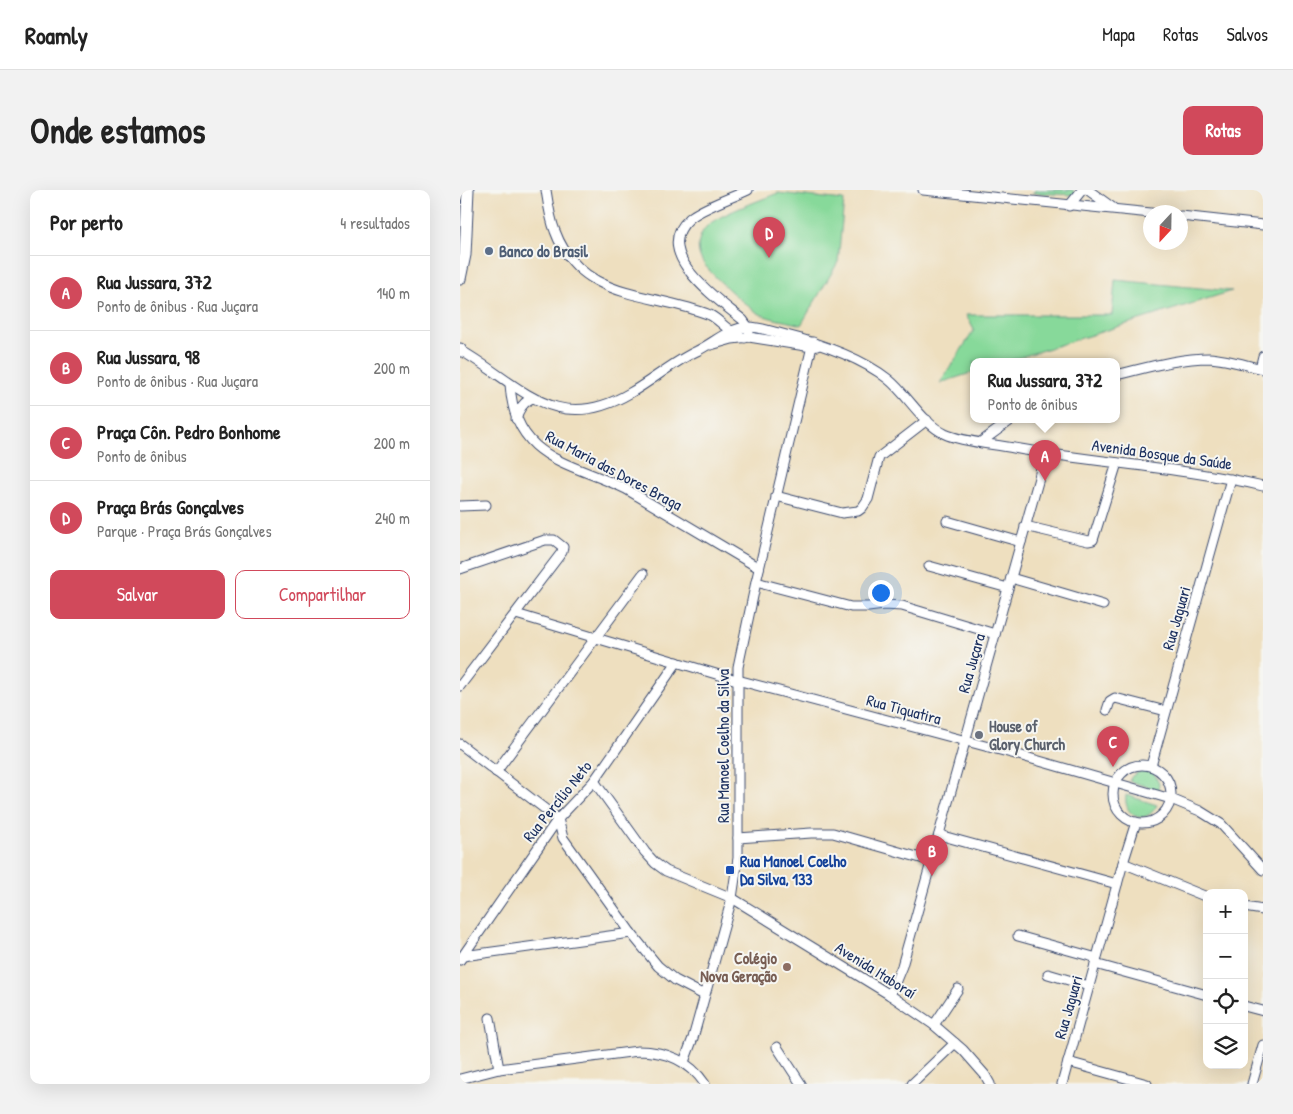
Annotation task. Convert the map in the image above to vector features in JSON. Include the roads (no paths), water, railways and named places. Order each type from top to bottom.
[{"type":"main road","points":[[460,276],[465,255],[464,213],[468,190]]},
{"type":"street","points":[[546,190],[554,230],[560,244],[578,268],[588,277],[614,289],[702,312],[716,318],[730,330],[747,338],[748,327],[743,320],[695,279],[685,266],[679,251],[678,240],[680,231],[689,218],[748,190]]},
{"type":"street","points":[[922,190],[1143,212]]},
{"type":"street","points":[[1006,198],[1018,190]]},
{"type":"street","points":[[1069,206],[1082,190]]},
{"type":"street","points":[[1088,190],[1113,208]]},
{"type":"street","points":[[1188,217],[1263,225]]},
{"type":"street","points":[[702,312],[714,307],[718,299]]},
{"type":"street","name":"Avenida Bosque da Saúde","points":[[460,352],[474,358],[533,398],[556,408],[580,410],[604,406],[629,394],[730,330],[748,327],[837,352],[872,368],[889,380],[927,420],[944,433],[957,439],[1263,486]]},
{"type":"street","name":"Avenida Bosque da Saúde","points":[[702,348],[732,339],[747,338],[815,345]]},
{"type":"street","name":"Rua Manoel Coelho da Silva","points":[[684,1062],[693,1038],[732,898],[737,871],[739,769],[737,679],[740,653],[776,496],[815,345]]},
{"type":"street","points":[[1120,374],[1174,362],[1198,359],[1223,360],[1261,369],[1263,356]]},
{"type":"street","name":"Rua Maria das Dores Braga","points":[[510,384],[511,400],[516,419],[534,445],[544,453],[555,460],[626,489],[759,568]]},
{"type":"street","points":[[516,419],[522,406],[533,398]]},
{"type":"street","points":[[776,496],[842,513],[862,508],[868,500],[879,457],[927,420]]},
{"type":"street","points":[[981,442],[1007,423]]},
{"type":"street","name":"Rua Juçara","points":[[890,995],[902,966],[1039,478],[1044,453]]},
{"type":"street","points":[[1025,526],[1088,541],[1093,540],[1116,463]]},
{"type":"street","points":[[1230,482],[1263,490]]},
{"type":"street","name":"Rua Jaguari","points":[[1151,766],[1230,482]]},
{"type":"street","points":[[460,506],[486,506]]},
{"type":"street","points":[[947,521],[1021,542]]},
{"type":"street","points":[[460,570],[545,540],[554,540],[563,547],[562,552],[460,686]]},
{"type":"street","points":[[929,566],[1008,588]]},
{"type":"street","points":[[496,772],[643,574]]},
{"type":"street","points":[[1011,578],[1103,605]]},
{"type":"street","points":[[756,582],[851,607],[902,606],[995,634]]},
{"type":"street","name":"Rua Tiquatira","points":[[516,614],[737,679],[1171,799],[1200,811],[1221,824],[1263,870]]},
{"type":"street","name":"Rua Percílio Neto","points":[[461,958],[558,819],[594,781],[677,662]]},
{"type":"street","points":[[1107,710],[1110,701],[1115,698],[1166,711]]},
{"type":"street","points":[[460,744],[558,819],[563,838],[631,933],[658,966],[666,973],[704,995]]},
{"type":"street","points":[[1139,765],[1151,766],[1160,771],[1167,779],[1171,788],[1171,799],[1166,810],[1158,818],[1147,822],[1136,822],[1124,816],[1116,806],[1113,795],[1115,782],[1119,775],[1128,768],[1139,765]]},
{"type":"street","name":"Avenida Itaboraí","points":[[594,781],[644,852],[655,863],[666,871],[732,898],[890,995],[934,1025],[955,1043],[970,1057],[990,1084]]},
{"type":"street","name":"Rua Jaguari","points":[[1062,1084],[1136,822]]},
{"type":"street","points":[[738,838],[833,833],[931,861]]},
{"type":"street","points":[[939,835],[1117,884]]},
{"type":"street","points":[[1123,863],[1203,896]]},
{"type":"street","points":[[1248,908],[1263,910]]},
{"type":"street","points":[[461,958],[631,933]]},
{"type":"street","points":[[1018,936],[1203,994]]},
{"type":"street","points":[[1048,974],[1089,986]]},
{"type":"street","points":[[934,1025],[958,989]]},
{"type":"street","points":[[1248,1007],[1263,1011]]},
{"type":"street","points":[[490,1018],[498,1069]]},
{"type":"street","points":[[912,1084],[955,1043]]},
{"type":"street","points":[[1252,1084],[1263,1045]]},
{"type":"street","points":[[777,1047],[800,1084]]},
{"type":"street","points":[[460,1079],[498,1069],[638,1051],[655,1051],[669,1054],[684,1062],[706,1084]]},
{"type":"street","points":[[1068,1062],[1147,1084]]},
{"type":"place","name":"Banco do Brasil","points":[[489,251]]},
{"type":"place","name":"Praça Brás Gonçalves","points":[[769,258]]},
{"type":"place","name":"Rua Jussara, 372","points":[[1045,481]]},
{"type":"place","name":"House of Glory Church","points":[[979,735]]},
{"type":"place","name":"Praça Côn. Pedro Bonhome","points":[[1113,767]]},
{"type":"place","name":"Rua Manoel Coelho Da Silva, 133","points":[[730,870]]},
{"type":"place","name":"Rua Jussara, 98","points":[[932,876]]},
{"type":"place","name":"Colégio Nova Geração","points":[[787,967]]}]
